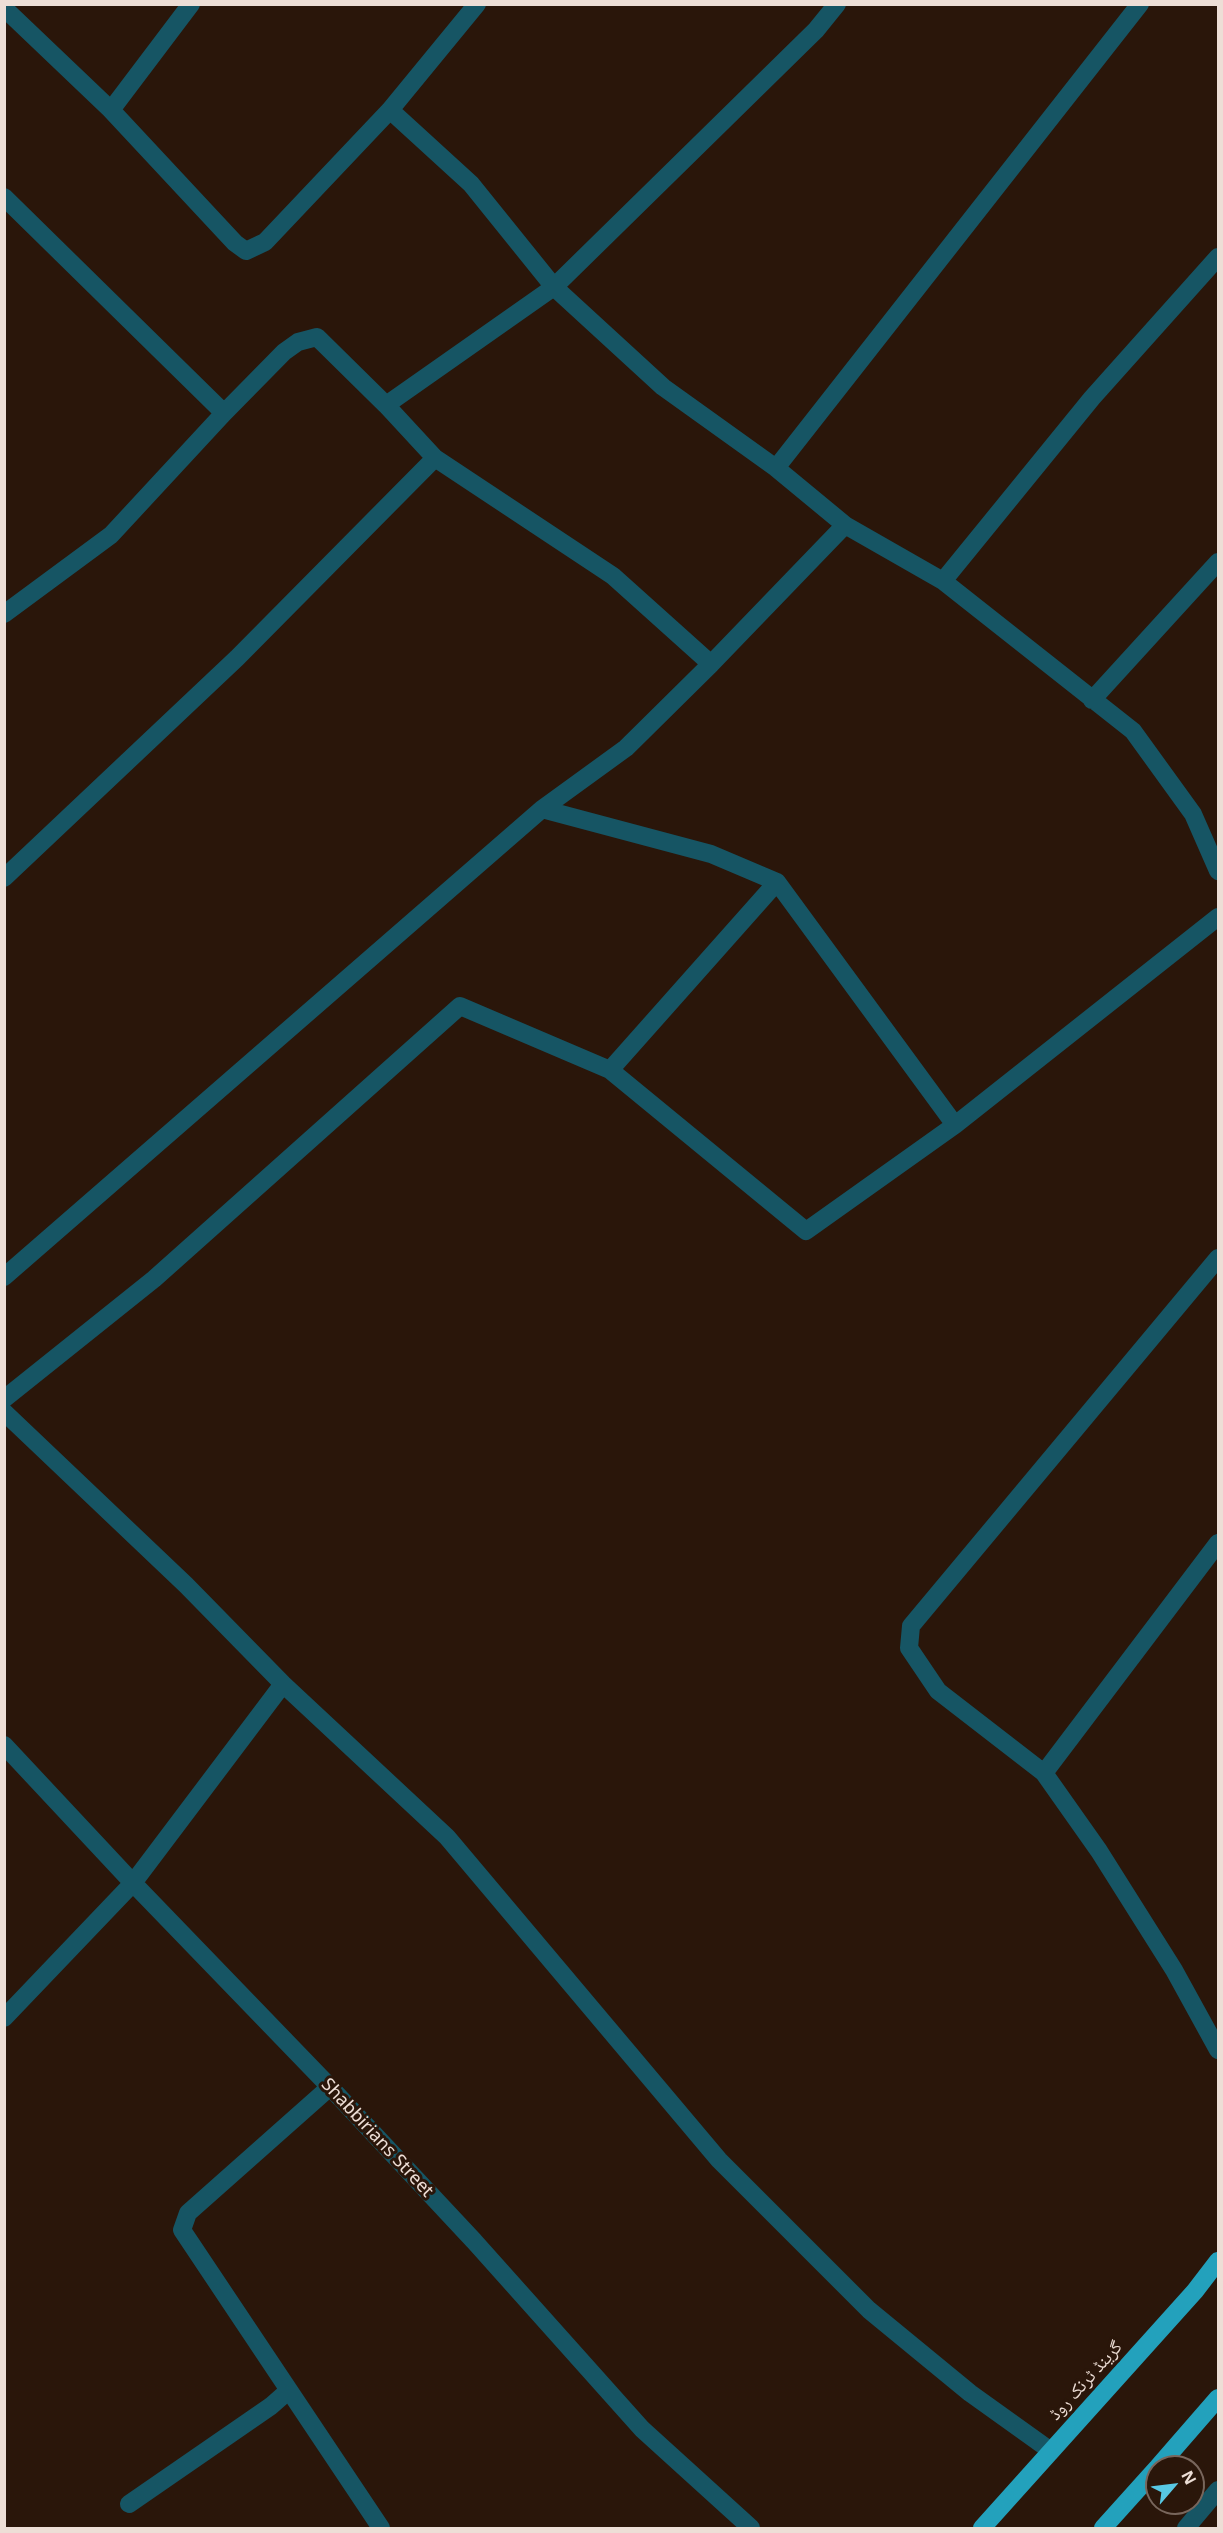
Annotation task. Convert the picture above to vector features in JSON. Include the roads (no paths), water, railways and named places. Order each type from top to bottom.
[{"type":"highway","name":"گرینڈ ٹرنک روڈ","points":[[982,2529],[1195,2291],[1218,2260]]},
{"type":"highway","points":[[1169,2455],[1218,2398]]},
{"type":"highway","points":[[1104,2529],[1145,2483]]},
{"type":"street","points":[[111,110],[191,4]]},
{"type":"street","points":[[4,8],[111,110],[235,243],[246,251],[265,242],[390,110],[477,4]]},
{"type":"street","points":[[386,405],[554,287],[816,30],[837,4]]},
{"type":"street","points":[[776,468],[1140,4]]},
{"type":"street","points":[[390,110],[471,184],[554,287],[663,387],[776,468],[845,525],[943,581],[1133,731],[1193,814],[1218,871]]},
{"type":"street","points":[[4,197],[224,412]]},
{"type":"street","points":[[943,581],[1092,398],[1218,257]]},
{"type":"street","points":[[4,614],[111,535],[224,412],[291,347],[298,342],[317,337],[386,405],[435,458],[613,576],[711,664]]},
{"type":"street","points":[[4,878],[237,658],[435,458]]},
{"type":"street","points":[[4,1277],[542,808],[626,748],[845,525]]},
{"type":"street","points":[[1092,700],[1218,562]]},
{"type":"street","points":[[542,808],[711,854],[777,882],[955,1125]]},
{"type":"street","points":[[610,1070],[777,882]]},
{"type":"street","points":[[4,1399],[154,1279],[460,1006],[610,1070],[806,1232],[955,1125],[1218,917]]},
{"type":"street","points":[[1218,1258],[911,1626],[909,1648],[938,1692],[1044,1773],[1099,1851],[1162,1950],[1218,2050]]},
{"type":"street","points":[[4,1412],[186,1585],[283,1684],[447,1838],[719,2160],[869,2310],[970,2393],[1051,2451]]},
{"type":"street","points":[[1044,1773],[1218,1544]]},
{"type":"street","points":[[4,2018],[133,1883],[283,1684]]},
{"type":"street","name":"Shabbirians Street","points":[[4,1746],[330,2087],[474,2241],[642,2428],[751,2529]]},
{"type":"street","points":[[330,2087],[188,2213],[183,2230],[381,2529]]},
{"type":"street","points":[[129,2504],[271,2406],[288,2391]]},
{"type":"street","points":[[1186,2529],[1218,2490]]}]
